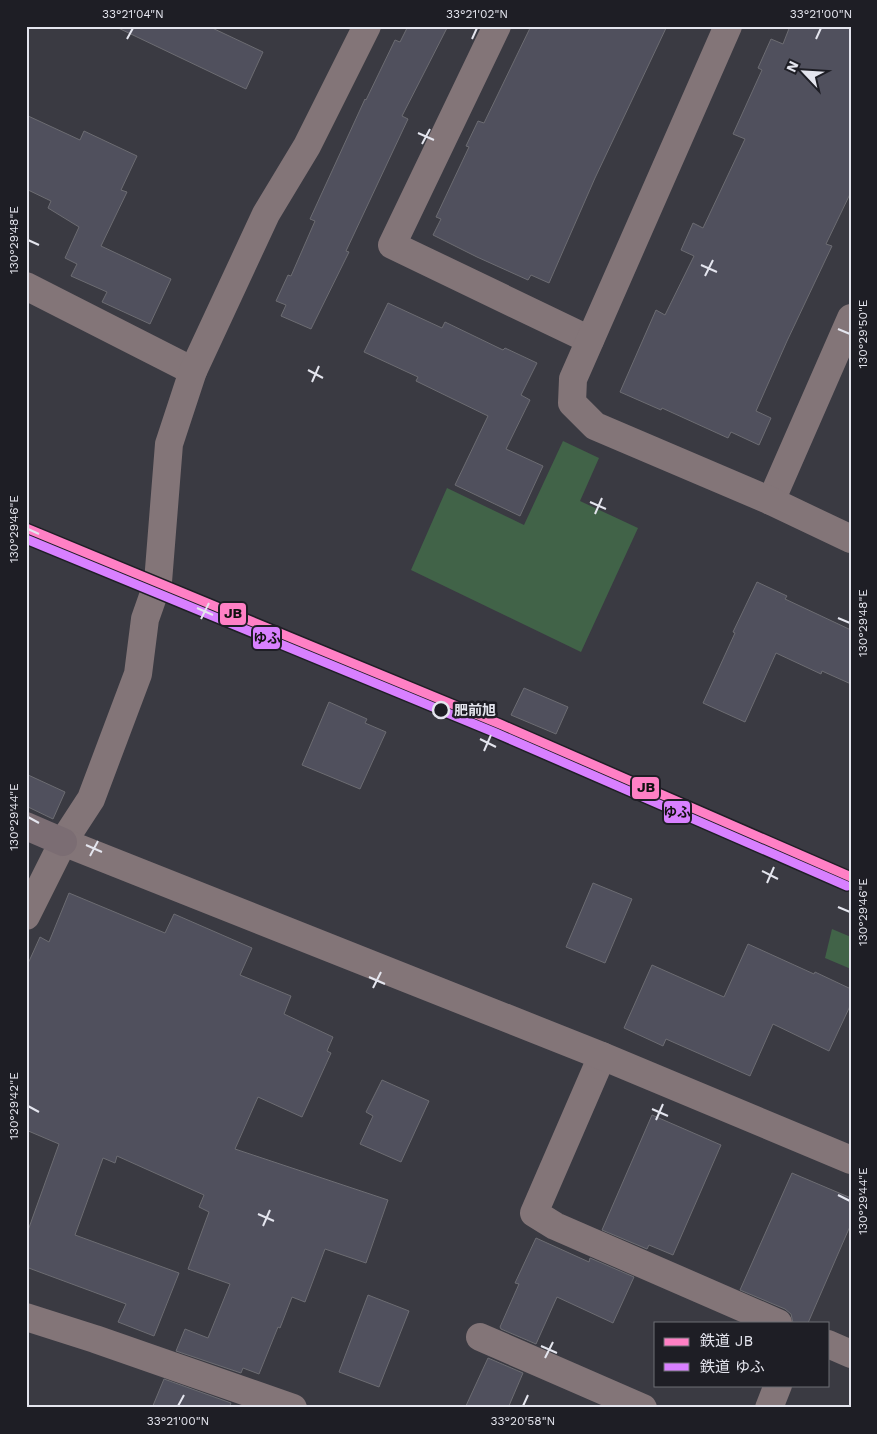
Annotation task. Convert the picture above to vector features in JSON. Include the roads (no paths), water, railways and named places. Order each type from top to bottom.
[{"type":"main road","points":[[26,826],[63,842]]},
{"type":"street","points":[[26,916],[63,842],[91,799],[138,674],[145,619],[158,582],[169,444],[193,371],[266,214],[307,146],[366,26]]},
{"type":"street","points":[[497,26],[392,245],[590,340]]},
{"type":"street","points":[[728,26],[573,379],[572,403],[595,426],[851,538]]},
{"type":"street","points":[[26,286],[193,371]]},
{"type":"street","points":[[771,502],[851,318]]},
{"type":"street","points":[[63,842],[602,1056],[851,1160]]},
{"type":"street","points":[[602,1056],[534,1213],[555,1226],[776,1322]]},
{"type":"street","points":[[26,1317],[293,1408]]},
{"type":"street","points":[[480,1336],[643,1408]]},
{"type":"street","points":[[830,1345],[851,1354]]},
{"type":"street","points":[[769,1408],[778,1386]]},
{"type":"rail line","name":"JB","points":[[26,528],[500,724],[851,877]]},
{"type":"rail line","name":"ゆふ","points":[[26,539],[496,733],[847,886]]},
{"type":"place","name":"肥前旭","points":[[441,710]]}]
